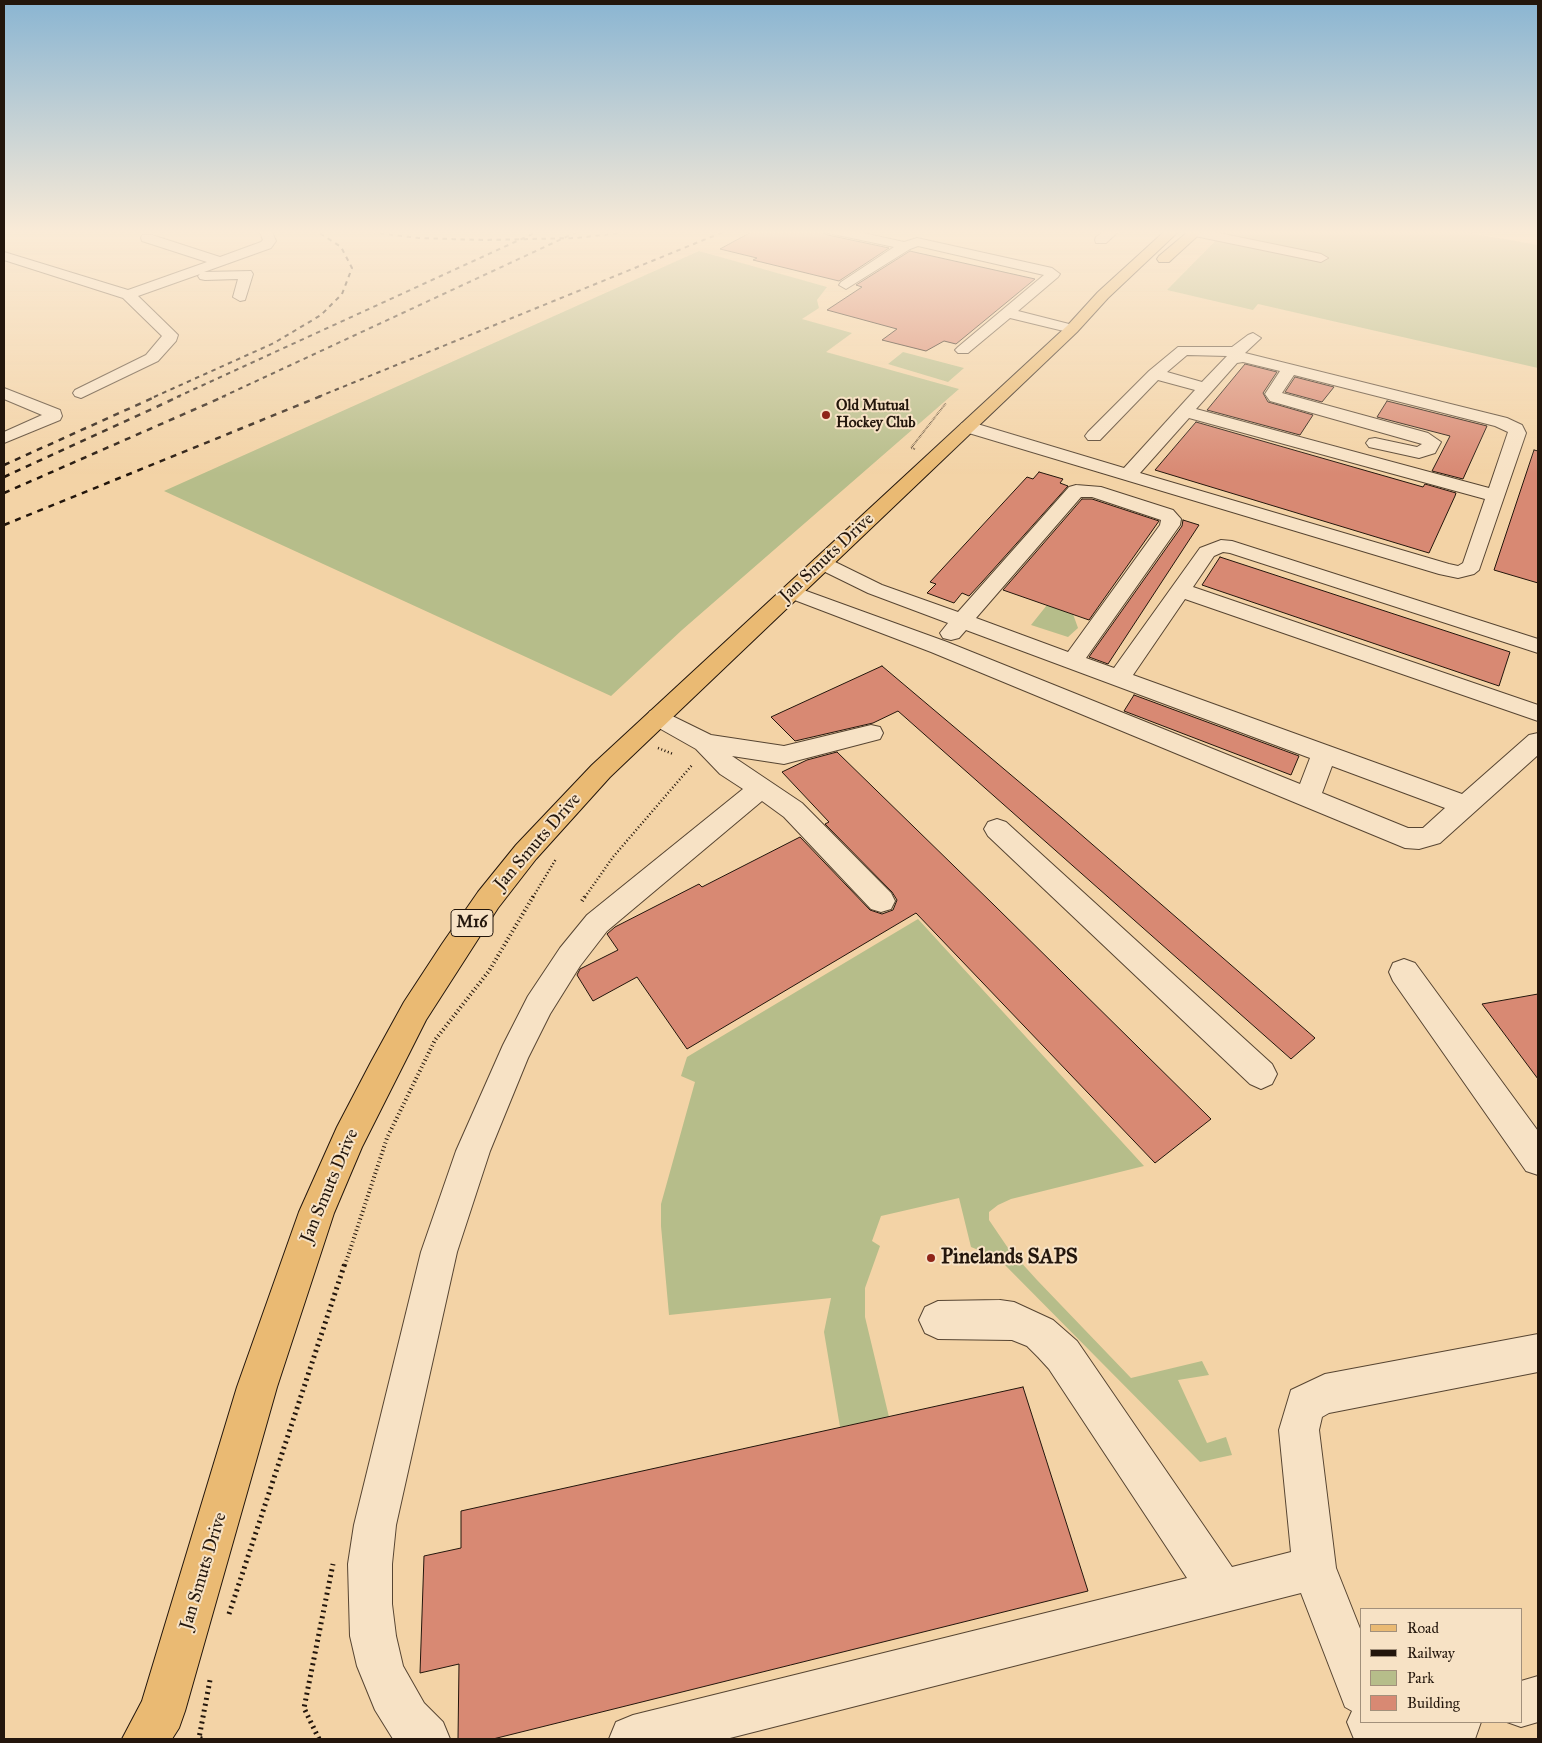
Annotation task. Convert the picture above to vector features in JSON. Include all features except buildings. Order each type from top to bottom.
[{"type":"main road","name":"Jan Smuts Drive","points":[[158,1730],[257,1387],[317,1212],[349,1138],[382,1072],[415,1012],[488,900],[563,810],[658,717],[968,427],[1088,311]]},
{"type":"main road","name":"Jan Smuts Drive","points":[[1074,327],[1096,311]]},
{"type":"street","points":[[81,393],[152,358],[168,341],[170,335],[145,311]]},
{"type":"street","points":[[963,350],[1008,313],[1074,327]]},
{"type":"street","points":[[1094,436],[1155,374],[1183,350],[1236,352],[1253,338]]},
{"type":"street","points":[[968,427],[1128,475],[1458,572],[1467,570],[1472,566],[1517,433],[1516,429],[1502,422],[1251,358],[1236,358],[1205,388],[1128,475]]},
{"type":"street","points":[[1290,368],[1274,396],[1422,437],[1432,442],[1425,452],[1413,453],[1361,440]]},
{"type":"street","points":[[1155,374],[1205,388]]},
{"type":"street","points":[[1323,449],[1366,387]]},
{"type":"street","points":[[4,393],[54,414],[54,416],[4,438]]},
{"type":"street","points":[[1184,411],[1496,496]]},
{"type":"street","points":[[939,648],[1076,491],[1094,491],[1166,514],[1171,520],[1170,525],[1072,662]]},
{"type":"street","points":[[1118,679],[1210,549],[1226,546],[1538,646]]},
{"type":"street","points":[[822,563],[875,589],[1464,805]]},
{"type":"street","points":[[1180,590],[1538,712]]},
{"type":"street","points":[[791,592],[939,648],[1412,839],[1431,836],[1538,741]]},
{"type":"street","points":[[658,717],[705,743],[728,768],[793,810],[881,901]]},
{"type":"street","points":[[705,743],[784,755],[872,733]]},
{"type":"street","points":[[1307,798],[1324,755]]},
{"type":"street","points":[[426,1739],[407,1720],[391,1694],[380,1666],[373,1636],[370,1604],[370,1564],[375,1525],[439,1252],[473,1151],[518,1047],[539,1005],[570,957],[597,923],[761,788]]},
{"type":"street","points":[[997,829],[1261,1074]]},
{"type":"street","points":[[1404,972],[1538,1159]]},
{"type":"street","points":[[938,1320],[1000,1319],[1014,1321],[1040,1333],[1052,1343],[1063,1355],[1222,1591]]},
{"type":"street","points":[[1360,1688],[1314,1568],[1299,1430],[1305,1404],[1325,1394],[1538,1353]]},
{"type":"street","points":[[633,1739],[1314,1568]]},
{"type":"street","points":[[1522,1704],[1538,1699]]},
{"type":"street","points":[[1372,1723],[1378,1739]]},
{"type":"street","points":[[1388,1739],[1454,1723]]},
{"type":"path","points":[[918,450],[911,448],[946,403]]},
{"type":"path","points":[[228,1616],[387,1138],[435,1040],[473,994],[489,971],[561,850]]},
{"type":"path","points":[[202,1739],[199,1738],[210,1677]]},
{"type":"green space","points":[[564,311],[814,311],[802,319],[852,333],[826,352],[959,389],[682,630],[611,696],[164,491]]},
{"type":"green space","points":[[1290,311],[1538,311],[1538,368]]},
{"type":"green space","points":[[903,352],[964,368],[948,382],[888,364]]},
{"type":"green space","points":[[1047,605],[1073,614],[1078,628],[1068,637],[1031,625]]},
{"type":"green space","points":[[918,919],[1144,1166],[1011,1199],[989,1212],[989,1220],[1008,1248],[1131,1378],[1202,1361],[1209,1375],[1178,1380],[1207,1443],[1226,1437],[1232,1455],[1200,1462],[998,1258],[971,1247],[959,1198],[881,1216],[872,1241],[880,1246],[865,1288],[865,1317],[889,1417],[840,1427],[824,1332],[831,1298],[669,1315],[661,1226],[661,1204],[695,1082],[681,1076],[687,1057]]},
{"type":"railway","points":[[154,397],[274,343],[325,311]]},
{"type":"railway","points":[[177,397],[364,311]]},
{"type":"railway","points":[[222,397],[406,311]]},
{"type":"railway","points":[[318,397],[528,311]]},
{"type":"railway","points":[[4,465],[157,396]]},
{"type":"railway","points":[[4,477],[180,396]]},
{"type":"railway","points":[[4,493],[225,396]]},
{"type":"railway","points":[[4,525],[321,396]]},
{"type":"place","name":"Old Mutual Hockey Club","points":[[826,415]]},
{"type":"place","name":"Pinelands SAPS","points":[[931,1258]]}]
